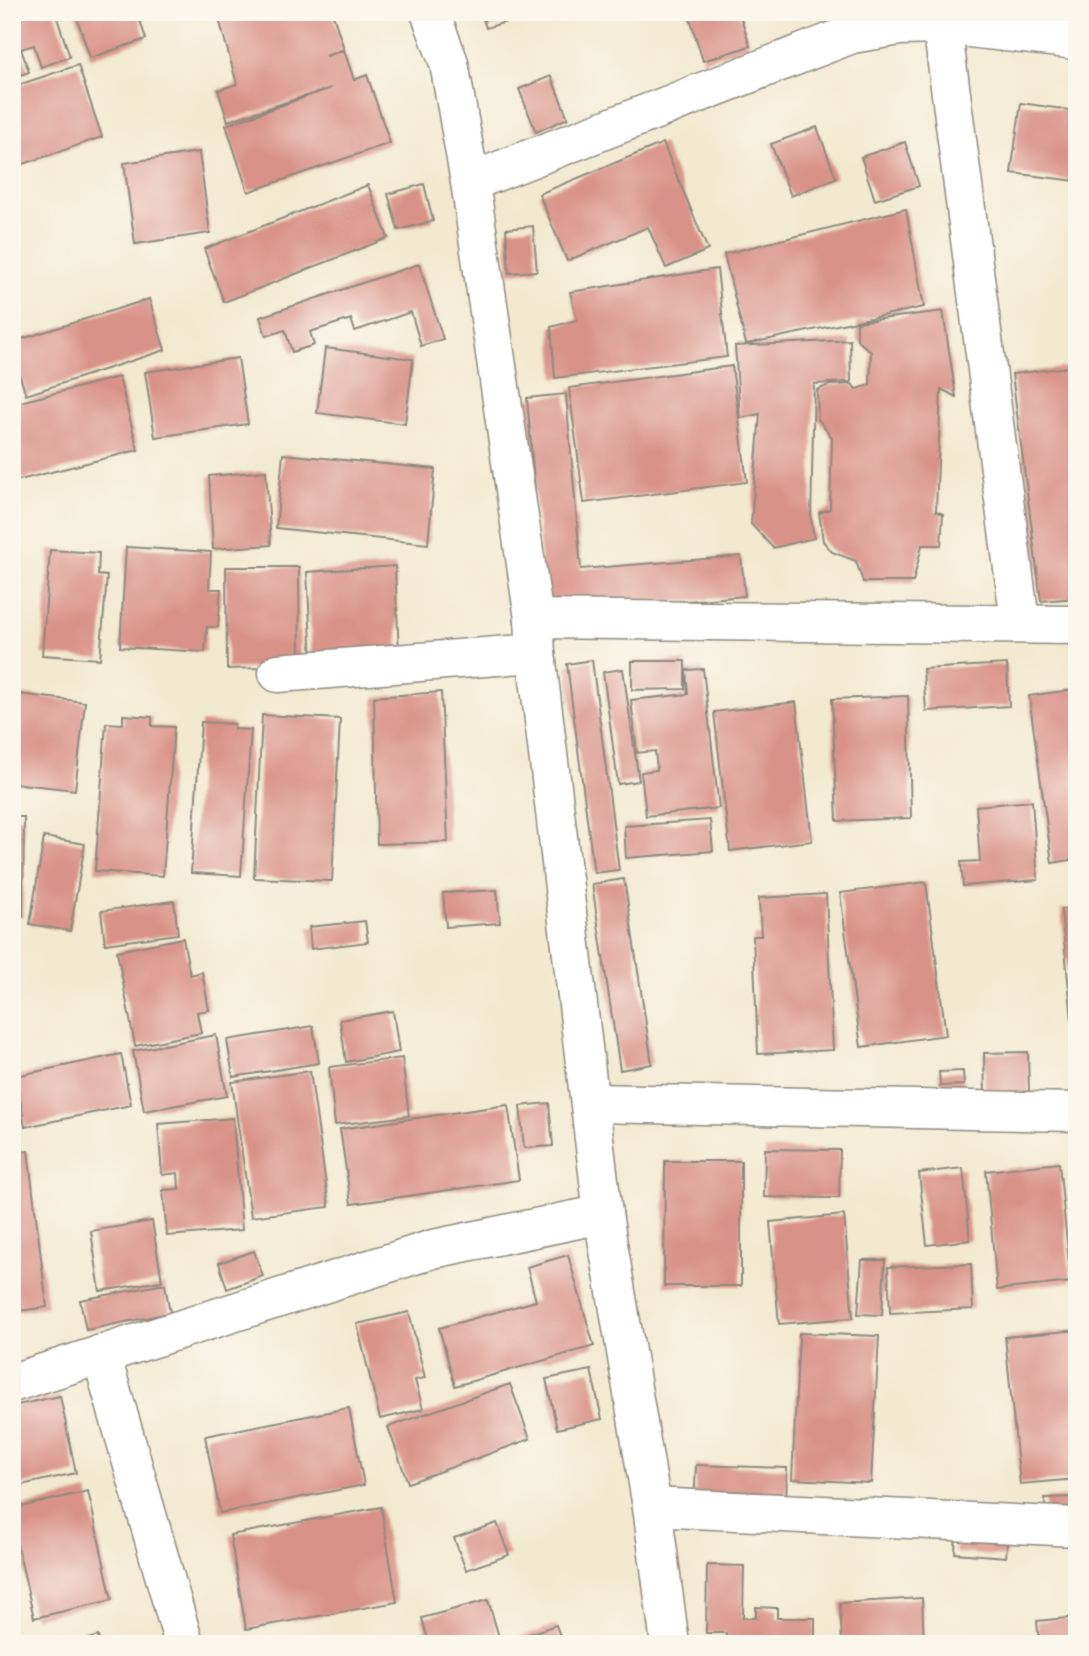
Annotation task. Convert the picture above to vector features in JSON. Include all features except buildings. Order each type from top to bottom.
[{"type":"street","points":[[430,12],[449,63],[471,182],[535,636],[603,1214],[652,1507],[670,1644]]},
{"type":"street","points":[[471,182],[852,34],[900,26],[942,25],[1077,40]]},
{"type":"street","points":[[942,25],[1020,622]]},
{"type":"street","points":[[278,673],[535,636],[1020,622],[1077,625]]},
{"type":"street","points":[[591,1103],[1077,1112]]},
{"type":"street","points":[[12,1383],[433,1249],[603,1214]]},
{"type":"street","points":[[102,1354],[184,1644]]},
{"type":"street","points":[[652,1507],[1077,1527]]}]
